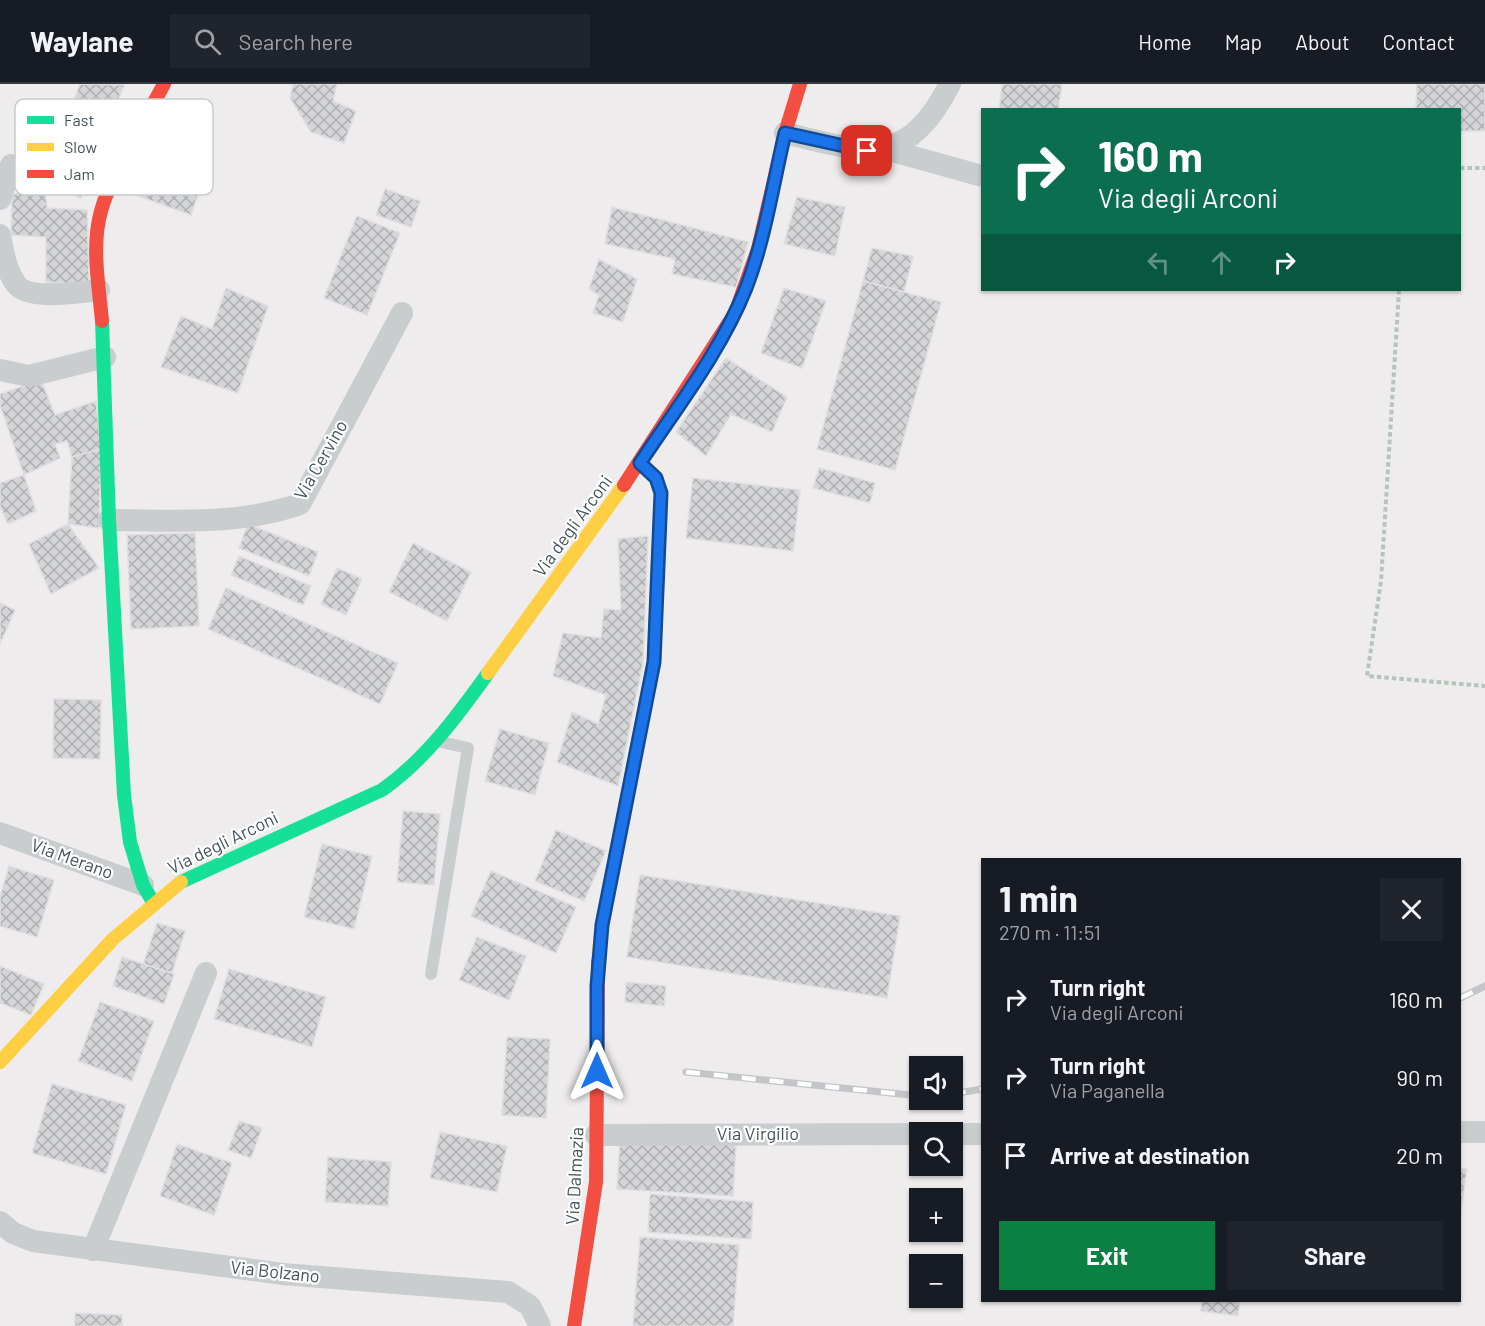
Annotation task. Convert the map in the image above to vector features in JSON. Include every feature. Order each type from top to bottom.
[{"type":"street","points":[[156,99],[164,84]]},
{"type":"street","name":"Via degli Arconi","points":[[0,1062],[148,893],[382,790],[405,774],[435,741],[466,703],[640,463],[696,378],[743,296],[758,249],[785,133],[800,84]]},
{"type":"street","points":[[885,149],[908,138],[930,116],[950,84]]},
{"type":"street","points":[[785,133],[852,149],[885,149],[981,176]]},
{"type":"street","points":[[0,199],[11,165]]},
{"type":"street","points":[[107,195],[100,213],[96,245],[105,357],[109,520],[124,795],[130,842],[148,893]]},
{"type":"street","points":[[0,235],[9,271],[17,286],[25,291],[66,293],[99,290]]},
{"type":"street","name":"Via Cervino","points":[[109,520],[237,520],[274,513],[300,504],[402,313]]},
{"type":"street","points":[[0,370],[29,376],[105,357]]},
{"type":"street","name":"Via Dalmazia","points":[[574,1326],[593,1206],[597,986],[602,925],[654,662],[661,493],[656,478],[640,463]]},
{"type":"street","name":"Via Merano","points":[[0,833],[148,893]]},
{"type":"street","points":[[93,1250],[206,973]]},
{"type":"street","points":[[1461,1132],[1485,1132]]},
{"type":"street","name":"Via Virgilio","points":[[596,1135],[909,1134]]},
{"type":"street","points":[[963,1134],[981,1134]]},
{"type":"street","name":"Via Bolzano","points":[[0,1222],[13,1233],[33,1240],[93,1250],[283,1274],[508,1292],[530,1306],[540,1326]]},
{"type":"lane","points":[[431,974],[468,748],[435,741]]},
{"type":"path","points":[[1461,168],[1485,168]]},
{"type":"path","points":[[1399,291],[1381,581],[1367,676],[1485,686]]},
{"type":"building","points":[[80,84],[124,85],[119,99],[74,99]]},
{"type":"building","points":[[293,84],[337,84],[333,101],[356,111],[344,143],[311,132],[290,98]]},
{"type":"building","points":[[1002,84],[1062,84],[1058,108],[999,108]]},
{"type":"building","points":[[1417,84],[1485,84],[1485,131],[1461,131],[1461,108],[1416,108]]},
{"type":"building","points":[[385,189],[420,201],[411,227],[376,215]]},
{"type":"building","points":[[12,194],[46,195],[47,208],[87,210],[89,285],[46,282],[46,237],[11,235]]},
{"type":"building","points":[[135,195],[198,195],[191,215]]},
{"type":"building","points":[[797,197],[845,207],[835,256],[784,244]]},
{"type":"building","points":[[612,207],[748,242],[736,287],[672,274],[675,259],[605,244]]},
{"type":"building","points":[[357,216],[400,233],[367,315],[324,298]]},
{"type":"building","points":[[872,248],[913,256],[904,292],[863,281]]},
{"type":"building","points":[[599,259],[637,279],[623,322],[593,313],[599,295],[589,289]]},
{"type":"building","points":[[863,281],[941,302],[895,470],[817,449]]},
{"type":"building","points":[[226,288],[268,306],[238,393],[161,367],[181,316],[212,329]]},
{"type":"building","points":[[784,288],[826,301],[802,368],[761,353]]},
{"type":"building","points":[[726,358],[787,397],[772,432],[731,414],[706,456],[676,432]]},
{"type":"building","points":[[41,380],[55,415],[96,401],[101,449],[72,457],[67,441],[55,444],[60,458],[24,475],[0,405],[0,394]]},
{"type":"building","points":[[101,449],[99,528],[68,524],[72,457]]},
{"type":"building","points":[[819,468],[875,483],[870,503],[813,488]]},
{"type":"building","points":[[24,475],[36,511],[8,524],[0,506],[0,483]]},
{"type":"building","points":[[693,478],[800,490],[793,551],[686,538]]},
{"type":"building","points":[[68,524],[99,568],[51,594],[29,544]]},
{"type":"building","points":[[248,524],[318,552],[309,576],[239,548]]},
{"type":"building","points":[[195,533],[199,626],[131,629],[127,535]]},
{"type":"building","points":[[648,536],[643,662],[618,786],[557,762],[572,712],[598,724],[606,695],[553,676],[563,633],[601,638],[604,609],[621,610],[618,539]]},
{"type":"building","points":[[413,543],[471,572],[447,621],[389,592]]},
{"type":"building","points":[[239,556],[311,586],[303,605],[231,575]]},
{"type":"building","points":[[337,568],[362,579],[346,615],[321,604]]},
{"type":"building","points":[[226,588],[398,663],[380,704],[208,629]]},
{"type":"building","points":[[0,603],[15,610],[0,644]]},
{"type":"building","points":[[54,699],[101,700],[100,759],[53,758]]},
{"type":"building","points":[[500,729],[549,743],[535,795],[485,781]]},
{"type":"building","points":[[403,811],[440,814],[434,885],[397,882]]},
{"type":"building","points":[[556,830],[606,851],[584,901],[535,881]]},
{"type":"building","points":[[322,844],[372,856],[354,929],[304,917]]},
{"type":"building","points":[[9,866],[54,880],[37,937],[0,926],[0,897]]},
{"type":"building","points":[[491,871],[576,907],[556,953],[471,916]]},
{"type":"building","points":[[640,875],[900,916],[887,998],[627,957]]},
{"type":"building","points":[[157,923],[185,931],[172,973],[143,965]]},
{"type":"building","points":[[477,937],[526,956],[509,1000],[459,980]]},
{"type":"building","points":[[122,957],[174,974],[164,1004],[113,986]]},
{"type":"building","points":[[0,966],[44,984],[31,1015],[0,1003]]},
{"type":"building","points":[[229,969],[326,997],[312,1047],[214,1019]]},
{"type":"building","points":[[626,982],[666,986],[664,1006],[625,1002]]},
{"type":"building","points":[[100,1002],[154,1021],[132,1081],[78,1061]]},
{"type":"building","points":[[507,1037],[550,1039],[546,1118],[502,1115]]},
{"type":"building","points":[[52,1084],[126,1105],[106,1174],[32,1153]]},
{"type":"building","points":[[239,1121],[262,1128],[251,1158],[228,1150]]},
{"type":"building","points":[[440,1132],[507,1146],[497,1192],[430,1178]]},
{"type":"building","points":[[620,1138],[736,1145],[733,1196],[617,1189]]},
{"type":"building","points":[[177,1144],[232,1163],[214,1215],[160,1196]]},
{"type":"building","points":[[328,1157],[391,1162],[388,1206],[325,1202]]},
{"type":"building","points":[[1461,1168],[1467,1169],[1461,1210]]},
{"type":"building","points":[[650,1194],[753,1202],[751,1239],[648,1232]]},
{"type":"building","points":[[640,1237],[739,1245],[733,1326],[633,1326]]},
{"type":"building","points":[[1202,1302],[1240,1302],[1238,1316],[1201,1311]]},
{"type":"building","points":[[75,1313],[122,1315],[122,1326],[75,1326]]},
{"type":"railway","points":[[1461,998],[1485,986]]},
{"type":"railway","points":[[686,1072],[909,1095]]},
{"type":"railway","points":[[963,1092],[981,1089]]},
{"type":"traffic: fast","points":[[102,321],[109,520],[124,795],[130,842],[143,885],[153,902]]},
{"type":"traffic: fast","points":[[181,882],[382,790],[427,751],[453,721],[488,673]]},
{"type":"traffic: slow","points":[[598,962],[602,925],[654,662],[661,493],[656,478],[640,463]]},
{"type":"traffic: slow","points":[[488,673],[624,485]]},
{"type":"traffic: slow","points":[[0,1062],[113,939],[181,882]]},
{"type":"traffic: jam","points":[[156,99],[164,84]]},
{"type":"traffic: jam","points":[[624,485],[735,313],[758,249],[785,133],[800,84]]},
{"type":"traffic: jam","points":[[102,321],[96,252],[98,224],[106,195]]},
{"type":"traffic: jam","points":[[574,1326],[596,1182],[598,962]]},
{"type":"route","points":[[597,1071],[597,986],[602,925],[654,662],[661,493],[656,478],[640,463],[696,378],[735,313],[758,249],[785,133],[867,151]]}]
